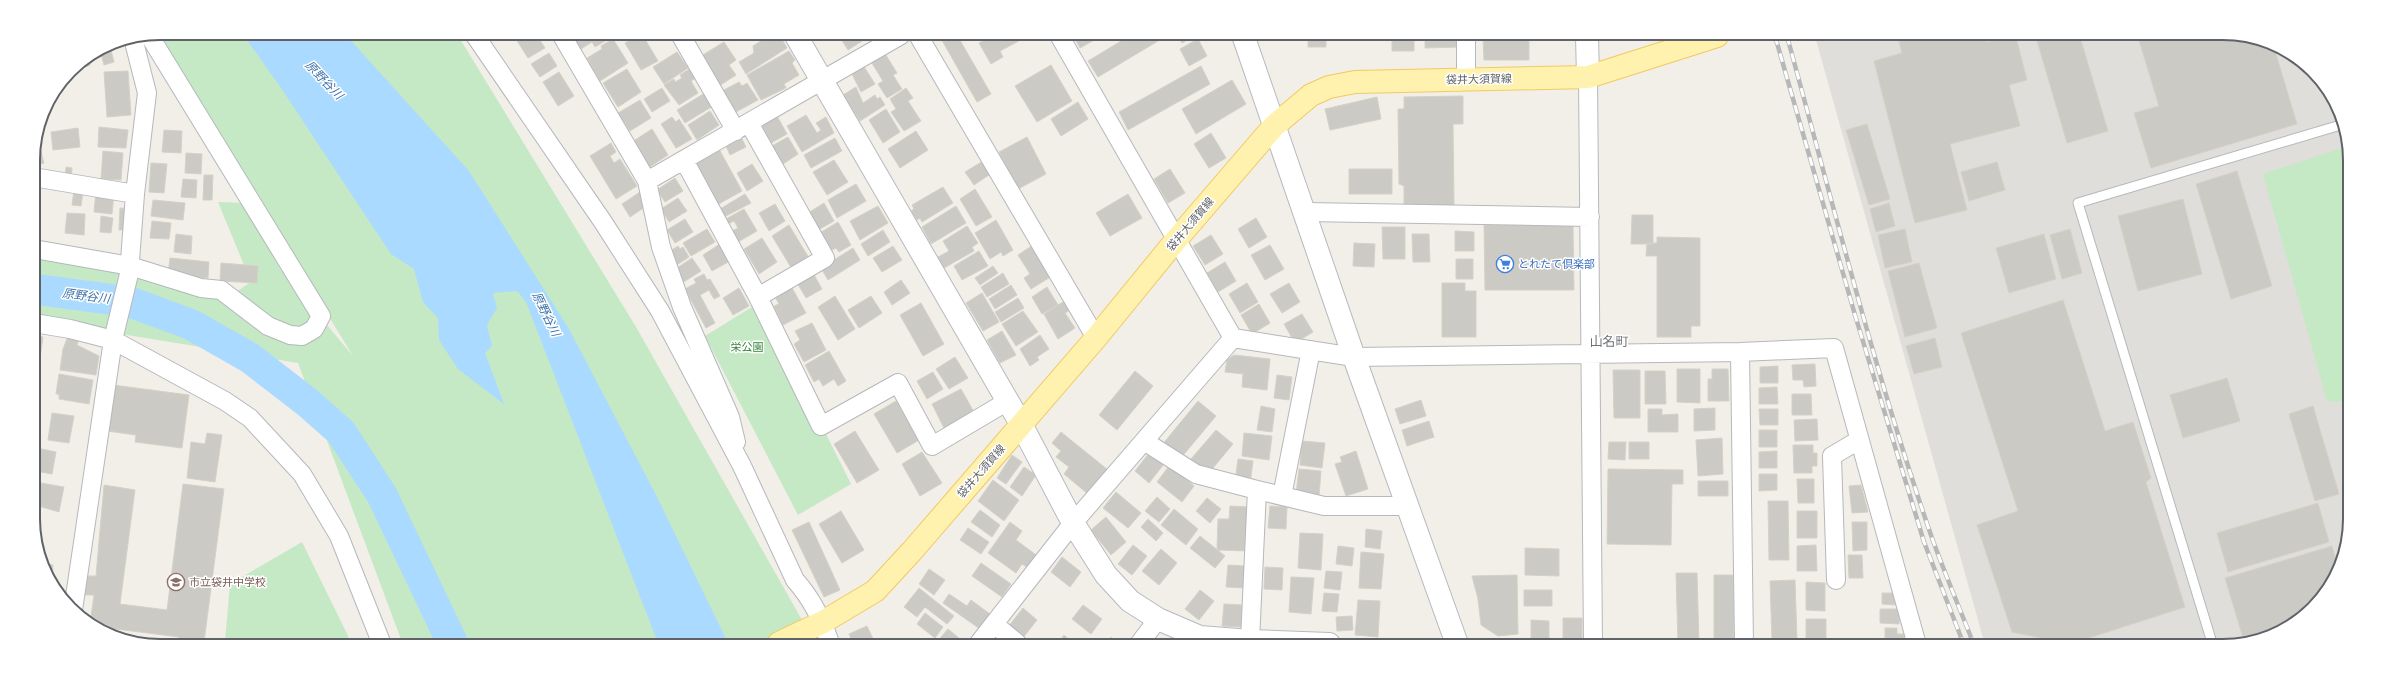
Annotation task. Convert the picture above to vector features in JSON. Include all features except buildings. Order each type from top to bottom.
[{"type":"main road","name":"袋井大須賀線","points":[[787,639],[823,622],[875,591],[1096,338],[1176,240],[1274,126],[1311,95],[1329,87],[1355,82],[1588,77],[1704,40]]},
{"type":"street","points":[[40,250],[130,270],[201,288],[221,290],[268,326],[290,335],[302,336],[314,329],[321,316],[152,40]]},
{"type":"street","points":[[478,40],[603,222],[660,311],[742,466],[795,580],[808,595],[823,622],[829,639]]},
{"type":"street","points":[[564,40],[647,182],[664,255],[682,307],[730,417],[742,466]]},
{"type":"street","points":[[684,40],[742,127],[825,258],[758,297]]},
{"type":"street","points":[[798,40],[1008,401],[1072,523],[1106,575],[1130,601],[1158,619],[1200,637],[1223,639]]},
{"type":"street","points":[[647,182],[822,82],[891,40]]},
{"type":"street","points":[[922,40],[1096,338]]},
{"type":"street","points":[[1062,40],[1233,338]]},
{"type":"street","points":[[1246,40],[1274,126],[1306,212],[1354,357],[1409,506],[1455,639]]},
{"type":"street","points":[[1466,40],[1466,80]]},
{"type":"street","points":[[1587,40],[1592,354],[1593,639]]},
{"type":"street","points":[[74,603],[114,337],[130,270],[135,194],[147,93],[134,43]]},
{"type":"street","points":[[684,160],[758,297],[821,426],[898,383],[932,446],[1008,401]]},
{"type":"street","points":[[40,178],[135,194]]},
{"type":"street","points":[[1306,212],[1590,217]]},
{"type":"street","points":[[40,324],[114,337],[225,401],[250,418],[302,474],[339,536],[380,639]]},
{"type":"street","points":[[1233,338],[1354,357],[1740,352],[1834,348],[1915,639]]},
{"type":"street","points":[[982,639],[1072,523],[1233,338]]},
{"type":"street","points":[[1282,496],[1311,350]]},
{"type":"street","points":[[1740,352],[1744,639]]},
{"type":"street","points":[[1836,580],[1832,456],[1860,440]]},
{"type":"street","points":[[1144,441],[1196,474],[1257,490],[1324,506],[1409,506]]},
{"type":"street","points":[[1257,490],[1257,639]]},
{"type":"street","points":[[1143,639],[1158,619]]},
{"type":"street","points":[[994,624],[1012,639]]},
{"type":"lane","points":[[2211,639],[2078,203],[2338,126]]},
{"type":"shaded area","points":[[1816,40],[2223,40],[2247,42],[2269,49],[2296,65],[2308,75],[2318,87],[2331,107],[2337,121],[2342,144],[2343,519],[2341,543],[2331,572],[2323,586],[2313,598],[2296,614],[2269,630],[2247,637],[2231,639],[1983,639]]},
{"type":"green space","points":[[160,40],[461,40],[636,327],[813,639],[401,639],[298,363],[115,333],[40,325],[40,252],[230,296],[251,282],[218,202],[246,203],[280,269],[353,356]]},
{"type":"green space","points":[[2342,148],[2343,402],[2327,401],[2263,174]]},
{"type":"green space","name":"栄公園","points":[[760,302],[851,484],[798,515],[705,336]]},
{"type":"green space","points":[[302,542],[350,639],[225,639],[230,584]]},
{"type":"water","points":[[247,40],[350,40],[469,171],[569,329],[656,495],[726,639],[656,639],[526,302],[517,291],[493,293],[497,308],[487,325],[492,346],[485,353],[504,404],[458,369],[439,340],[438,318],[423,302],[414,269],[391,254],[279,85]]},
{"type":"waterway","name":"原野谷川","points":[[40,290],[130,302],[192,325],[250,358],[307,402],[341,432],[382,495],[451,639]]},
{"type":"railway","points":[[1776,40],[1855,315],[1924,542],[1962,639]]},
{"type":"railway","points":[[1788,40],[1855,288],[1892,414],[1932,538],[1972,639]]},
{"type":"place","name":"とれたて倶楽部","points":[[1505,264]]},
{"type":"place","name":"市立袋井中学校","points":[[176,582]]},
{"type":"district","name":"山名町","points":[[1609,341]]}]
